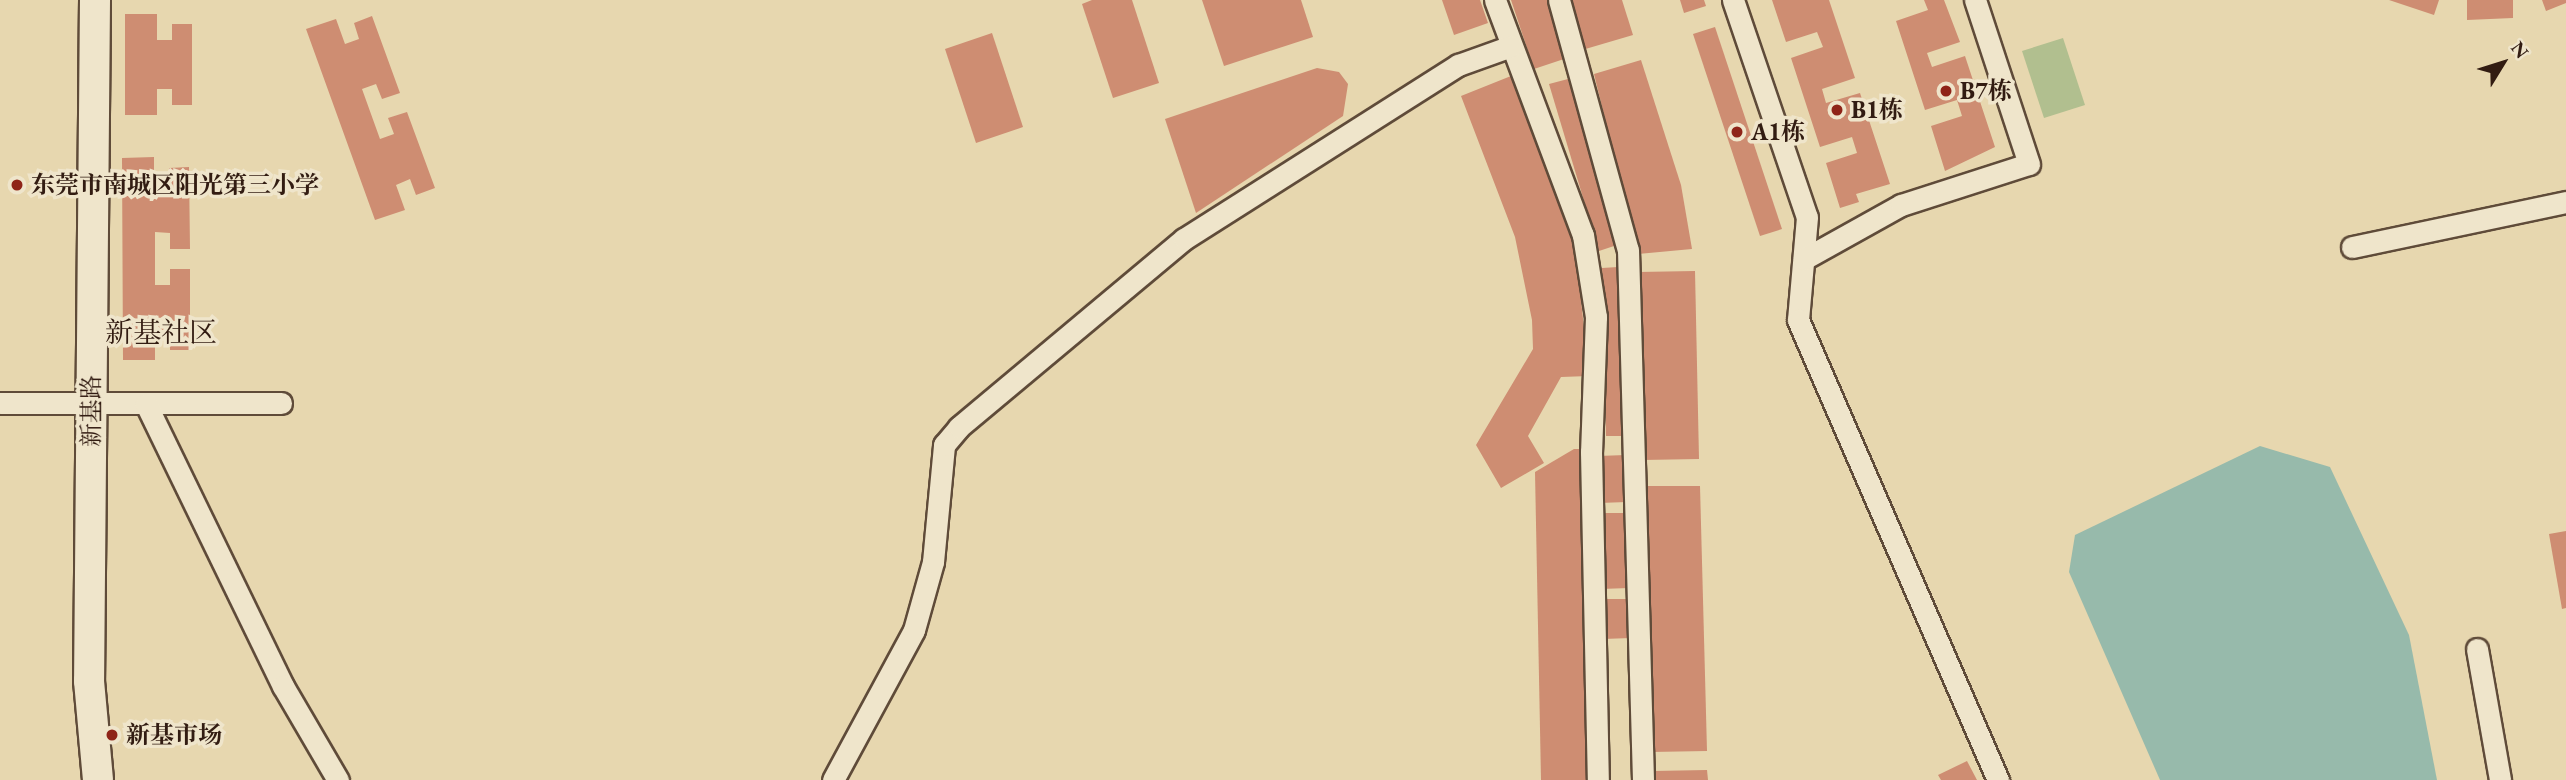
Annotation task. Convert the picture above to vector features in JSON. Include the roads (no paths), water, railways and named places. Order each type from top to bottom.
[{"type":"street","name":"新基路","points":[[75,0],[89,681],[98,780]]},
{"type":"street","name":"新基路","points":[[81,780],[73,682],[95,0]]},
{"type":"street","points":[[1495,0],[1583,236],[1596,317],[1591,452],[1598,780]]},
{"type":"street","points":[[1559,0],[1628,250],[1643,780]]},
{"type":"street","points":[[1733,0],[1807,217],[1798,320],[1998,780]]},
{"type":"street","points":[[1804,259],[1901,205],[2029,164],[1975,0]]},
{"type":"street","points":[[834,780],[914,630],[933,562],[944,445],[959,427],[1184,239],[1458,65],[1511,46]]},
{"type":"street","points":[[2352,247],[2566,202]]},
{"type":"street","points":[[0,404],[281,403]]},
{"type":"street","points":[[146,404],[283,686],[338,780]]},
{"type":"street","points":[[2477,649],[2500,780]]},
{"type":"place","name":"B7栋","points":[[1946,91]]},
{"type":"place","name":"B1栋","points":[[1837,110]]},
{"type":"place","name":"A1栋","points":[[1737,132]]},
{"type":"place","name":"东莞市南城区阳光第三小学","points":[[17,185]]},
{"type":"place","name":"新基市场","points":[[112,735]]},
{"type":"district","name":"新基社区","points":[[161,332]]}]
